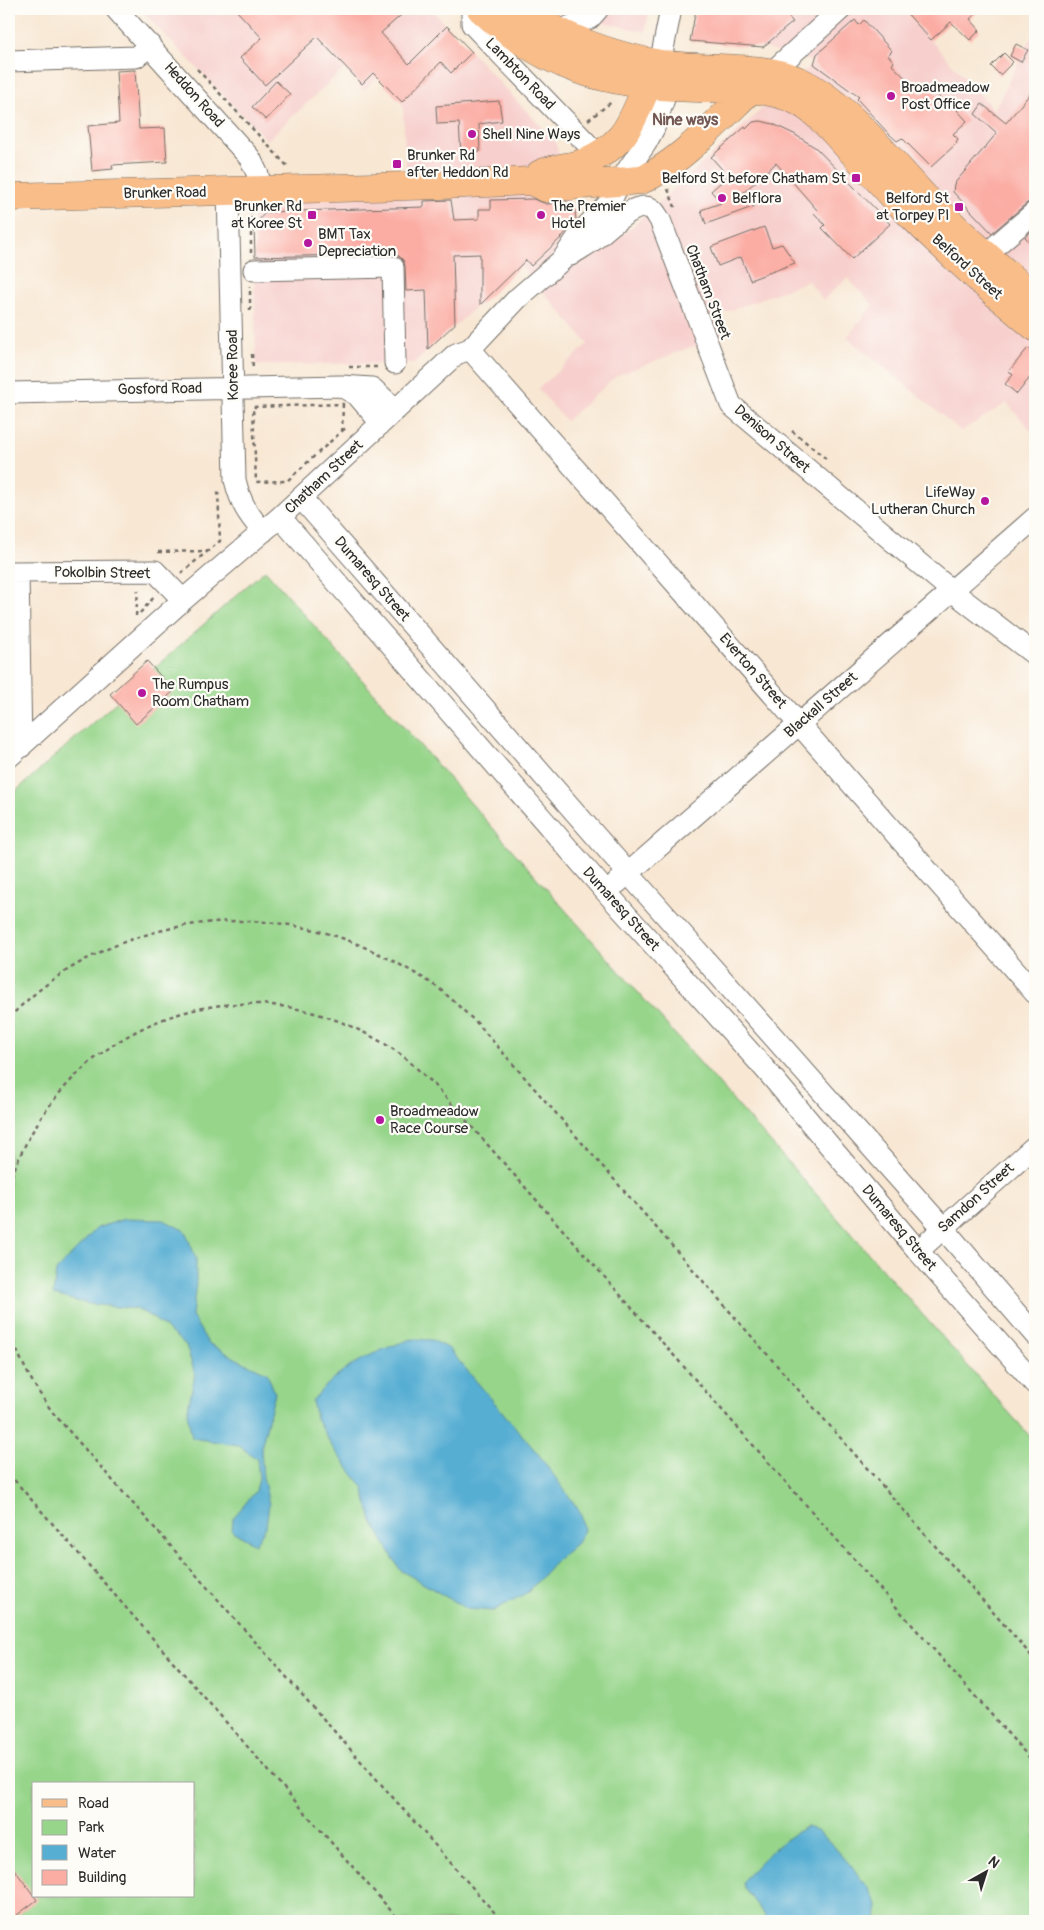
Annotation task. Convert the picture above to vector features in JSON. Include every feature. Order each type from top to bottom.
[{"type":"main road","name":"Lambton Road","points":[[481,9],[500,27],[523,43],[556,61],[600,76],[658,79]]},
{"type":"main road","points":[[517,9],[557,32],[602,49],[658,79]]},
{"type":"main road","name":"Belford Street","points":[[658,79],[771,73],[798,80],[820,93],[844,111],[936,209],[984,255],[1035,297]]},
{"type":"main road","name":"Brunker Road","points":[[531,181],[542,172],[568,168],[599,156],[612,146],[624,134],[658,79]]},
{"type":"main road","name":"Belford Street","points":[[658,79],[773,93],[794,99],[811,110],[956,260],[1035,326]]},
{"type":"main road","points":[[620,182],[641,180],[661,170],[702,136],[750,90]]},
{"type":"main road","name":"Brunker Road","points":[[9,197],[228,191],[256,199],[531,181],[546,188],[620,182]]},
{"type":"street","name":"Heddon Road","points":[[116,9],[250,158],[258,175],[256,199]]},
{"type":"street","name":"Lambton Road","points":[[472,9],[472,24],[599,156]]},
{"type":"street","points":[[557,32],[588,19],[598,9]]},
{"type":"street","name":"Chatham Street","points":[[15,752],[183,600],[280,517],[456,354],[470,349],[518,298],[562,260],[582,231],[611,201],[620,182],[650,136],[671,9]]},
{"type":"street","points":[[811,36],[817,9]]},
{"type":"street","points":[[771,73],[841,9]]},
{"type":"street","points":[[9,61],[136,57],[150,45]]},
{"type":"street","name":"Koree Road","points":[[228,191],[236,480],[240,499],[250,516],[263,532]]},
{"type":"street","name":"Denison Street","points":[[562,260],[592,242],[632,210],[642,207],[650,208],[655,212],[660,220],[731,405],[952,591],[1035,655]]},
{"type":"street","points":[[984,255],[1035,212]]},
{"type":"street","points":[[252,271],[393,267],[390,365]]},
{"type":"street","name":"Everton Street","points":[[470,349],[1035,993]]},
{"type":"street","name":"Gosford Road","points":[[9,393],[233,388],[344,377],[372,388],[389,416]]},
{"type":"street","name":"Dumaresq Street","points":[[301,498],[628,873],[943,1228],[1035,1336]]},
{"type":"street","name":"Dumaresq Street","points":[[280,517],[606,892],[766,1070],[918,1251],[1035,1384]]},
{"type":"street","name":"Blackall Street","points":[[606,892],[1035,518]]},
{"type":"street","name":"Pokolbin Street","points":[[13,572],[154,571],[183,600]]},
{"type":"street","points":[[13,572],[15,752]]},
{"type":"street","points":[[479,747],[501,728]]},
{"type":"street","points":[[766,1070],[787,1050]]},
{"type":"street","name":"Samdon Street","points":[[918,1251],[1035,1146]]},
{"type":"path","points":[[196,69],[292,170]]},
{"type":"path","points":[[583,124],[612,101]]},
{"type":"path","points":[[671,184],[668,191],[677,213]]},
{"type":"path","points":[[250,320],[256,199]]},
{"type":"path","points":[[251,350],[252,369],[262,369]]},
{"type":"path","points":[[344,377],[390,365]]},
{"type":"path","points":[[342,431],[343,404],[253,407],[256,482],[287,481],[348,426]]},
{"type":"path","points":[[792,430],[828,461]]},
{"type":"path","points":[[179,574],[220,541],[218,487]]},
{"type":"path","points":[[137,615],[138,590],[142,589]]},
{"type":"path","points":[[130,622],[154,595]]},
{"type":"path","points":[[9,1018],[53,980],[96,954],[166,929],[214,922],[272,923],[326,933],[376,953],[430,982],[477,1023],[1035,1660]]},
{"type":"path","points":[[9,1184],[23,1147],[33,1128],[45,1109],[74,1076],[121,1039],[155,1022],[192,1011],[230,1005],[286,1007],[304,1010],[339,1022],[396,1052],[433,1083],[1035,1764]]},
{"type":"path","points":[[9,1327],[26,1371],[54,1414],[502,1921]]},
{"type":"path","points":[[9,1474],[400,1921]]},
{"type":"shaded area","points":[[140,9],[431,9],[556,143],[568,204],[569,224],[613,244],[814,62],[763,48],[689,41],[695,9],[902,9],[994,110],[1035,30],[1035,435],[1007,403],[961,431],[847,337],[873,305],[847,278],[823,300],[808,281],[721,314],[727,333],[616,376],[566,421],[538,389],[588,344],[521,266],[414,363],[256,365],[253,198],[407,195],[403,105],[377,77],[364,90],[344,69],[267,140]]},
{"type":"shaded area","points":[[554,9],[650,9],[645,32],[559,12]]},
{"type":"green space","name":"Broadmeadow Race Course","points":[[265,570],[1035,1442],[1035,1921],[9,1921],[9,797]]},
{"type":"water","points":[[124,1219],[164,1220],[185,1231],[196,1258],[196,1283],[192,1316],[208,1343],[267,1373],[275,1393],[261,1448],[263,1477],[269,1504],[266,1527],[255,1544],[232,1531],[233,1518],[256,1491],[259,1478],[257,1459],[238,1445],[192,1438],[187,1413],[195,1374],[186,1345],[153,1318],[137,1309],[89,1304],[53,1295],[56,1271],[97,1228]]},
{"type":"water","points":[[412,1339],[432,1340],[448,1348],[539,1455],[581,1513],[584,1530],[577,1543],[556,1561],[528,1592],[493,1611],[467,1609],[400,1570],[372,1521],[363,1487],[333,1448],[316,1418],[312,1401],[334,1379],[370,1355]]},
{"type":"water","points":[[806,1827],[817,1831],[831,1843],[866,1886],[876,1902],[876,1921],[769,1921],[744,1888],[743,1882],[763,1859],[789,1837]]},
{"type":"building","points":[[235,9],[408,9],[381,33],[409,64],[447,26],[472,52],[451,73],[441,62],[402,102],[373,73],[362,84],[317,37],[265,85],[240,58],[262,38]]},
{"type":"building","points":[[696,9],[781,9],[793,22],[763,47],[690,41]]},
{"type":"building","points":[[903,9],[981,9],[970,19],[980,30],[970,40],[951,22],[931,40]]},
{"type":"building","points":[[855,20],[859,25],[864,20],[892,51],[888,55],[894,62],[892,65],[922,94],[929,87],[945,103],[948,100],[967,121],[953,134],[958,139],[957,143],[931,167],[902,138],[897,141],[888,133],[857,99],[859,97],[814,64],[817,54]]},
{"type":"building","points":[[1016,44],[1028,50],[1021,62],[1010,56]]},
{"type":"building","points":[[1004,53],[1013,62],[1000,75],[991,66]]},
{"type":"building","points":[[135,70],[139,129],[165,128],[167,162],[112,165],[113,169],[92,171],[88,126],[119,123],[116,71]]},
{"type":"building","points":[[276,81],[290,94],[266,120],[252,107]]},
{"type":"building","points":[[1035,88],[1035,200],[1027,203],[992,233],[953,192],[954,184],[997,133],[975,114],[982,104],[1006,123]]},
{"type":"building","points":[[499,101],[502,121],[479,124],[480,152],[461,153],[459,123],[437,124],[436,106]]},
{"type":"building","points":[[761,121],[773,124],[794,134],[816,148],[890,224],[852,259],[822,228],[825,225],[814,213],[817,210],[776,163],[743,193],[755,206],[706,224],[701,210],[721,203],[711,191],[728,176],[711,157],[745,127],[746,129],[753,122]]},
{"type":"building","points":[[533,199],[547,204],[567,202],[575,211],[576,219],[562,237],[531,266],[526,260],[480,305],[480,254],[453,255],[455,324],[428,349],[426,290],[406,291],[405,266],[399,256],[393,254],[255,257],[254,225],[266,212],[424,207],[424,201],[451,200],[454,220],[479,219],[479,209],[491,209],[491,200]]},
{"type":"building","points":[[764,227],[772,247],[782,244],[795,263],[750,280],[741,257],[718,266],[711,247]]},
{"type":"building","points":[[1035,228],[1035,248],[1025,237]]},
{"type":"building","points":[[1028,348],[1035,354],[1035,371],[1017,394],[1005,384],[1013,375],[1009,371]]},
{"type":"building","name":"The Rumpus Room Chatham","points":[[147,661],[174,691],[136,724],[110,694]]},
{"type":"building","points":[[9,1862],[32,1893],[32,1898],[37,1900],[9,1921]]},
{"type":"place","name":"Broadmeadow Post Office","points":[[891,96]]},
{"type":"place","name":"Shell Nine Ways","points":[[472,134]]},
{"type":"place","name":"Brunker Rd after Heddon Rd","points":[[397,164]]},
{"type":"place","name":"Belford St before Chatham St","points":[[856,178]]},
{"type":"place","name":"Belflora","points":[[722,198]]},
{"type":"place","name":"Belford St at Torpey Pl","points":[[959,207]]},
{"type":"place","name":"Brunker Rd at Koree St","points":[[312,215]]},
{"type":"place","name":"The Premier Hotel","points":[[541,215]]},
{"type":"place","name":"BMT Tax Depreciation","points":[[308,243]]},
{"type":"place","name":"LifeWay Lutheran Church","points":[[985,501]]},
{"type":"place","name":"The Rumpus Room Chatham","points":[[142,693]]},
{"type":"place","name":"Broadmeadow Race Course","points":[[380,1120]]},
{"type":"district","name":"Nine ways","points":[[685,120]]}]
